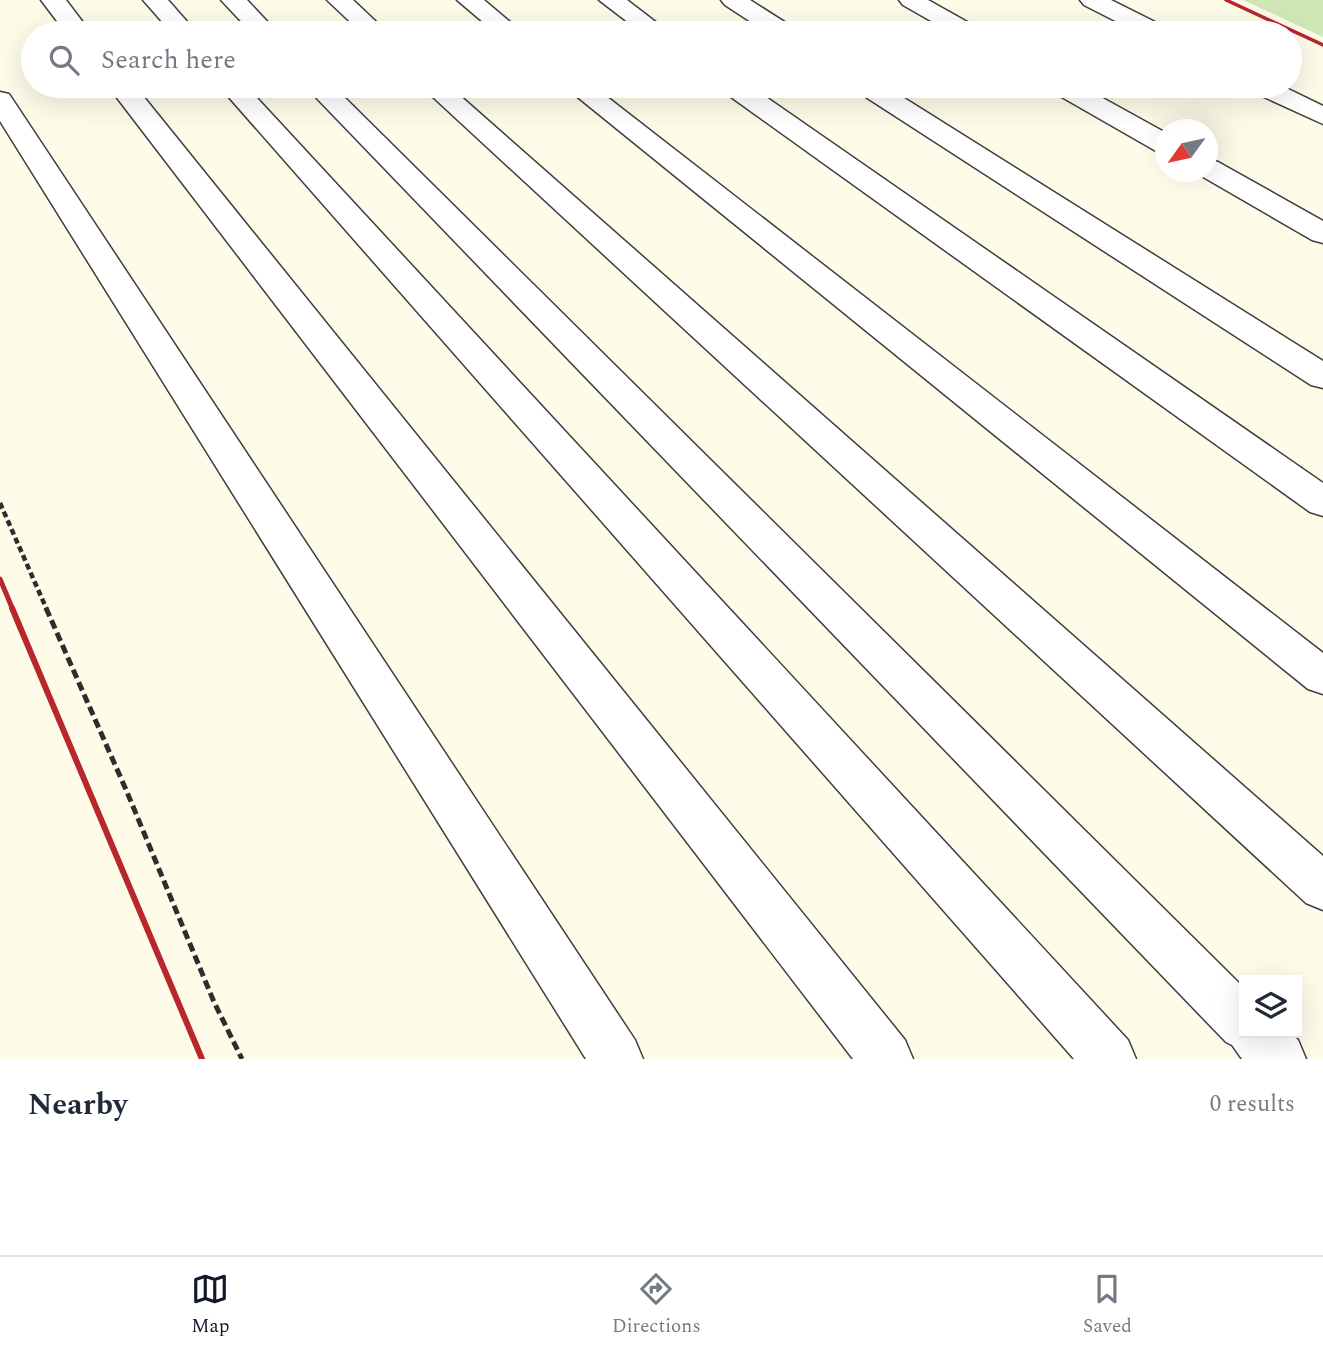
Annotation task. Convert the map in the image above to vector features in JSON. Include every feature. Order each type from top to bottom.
[{"type":"lane","points":[[53,0],[70,21]]},
{"type":"lane","points":[[155,0],[174,21]]},
{"type":"lane","points":[[233,0],[254,21]]},
{"type":"lane","points":[[339,0],[363,21]]},
{"type":"lane","points":[[469,0],[496,21]]},
{"type":"lane","points":[[611,0],[641,21]]},
{"type":"lane","points":[[733,0],[766,21]]},
{"type":"lane","points":[[911,0],[949,21]]},
{"type":"lane","points":[[1092,0],[1134,21]]},
{"type":"lane","points":[[130,98],[886,1059]]},
{"type":"lane","points":[[243,98],[1110,1059]]},
{"type":"lane","points":[[330,98],[1239,1019]]},
{"type":"lane","points":[[447,98],[1323,887]]},
{"type":"lane","points":[[592,98],[1323,677]]},
{"type":"lane","points":[[750,98],[1323,502]]},
{"type":"lane","points":[[886,98],[1323,377]]},
{"type":"lane","points":[[1083,98],[1155,139]]},
{"type":"lane","points":[[1286,98],[1323,116]]},
{"type":"lane","points":[[0,100],[615,1059]]},
{"type":"lane","points":[[1218,174],[1323,234]]},
{"type":"lane","points":[[1258,1038],[1279,1059]]},
{"type":"path","points":[[0,503],[127,792],[214,1002],[242,1059]]},
{"type":"green space","points":[[1243,0],[1323,0],[1323,37],[1302,27],[1302,21],[1288,21]]},
{"type":"railway","points":[[1226,0],[1271,21]]},
{"type":"railway","points":[[1302,35],[1323,45]]},
{"type":"railway","points":[[0,579],[13,610]]},
{"type":"railway","points":[[12,608],[202,1059]]}]
